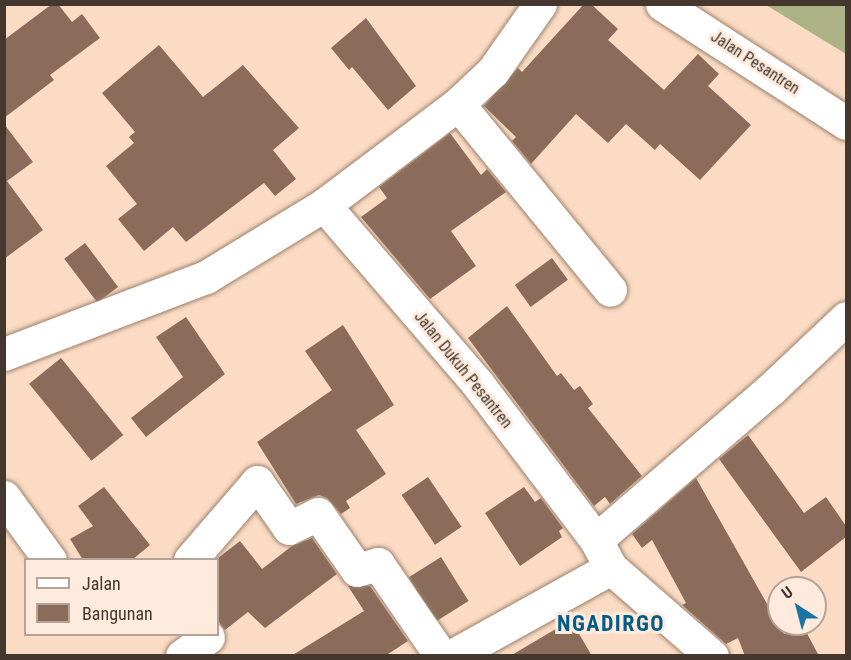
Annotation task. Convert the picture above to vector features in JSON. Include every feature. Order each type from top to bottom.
[{"type":"street","points":[[4,354],[206,277],[324,205],[458,104],[493,71],[540,4]]},
{"type":"street","name":"Jalan Pesantren","points":[[662,4],[846,123]]},
{"type":"street","points":[[458,104],[610,290]]},
{"type":"street","name":"Jalan Dukuh Pesantren","points":[[324,205],[477,383],[596,540],[611,568],[712,656]]},
{"type":"street","points":[[596,540],[771,389],[846,318]]},
{"type":"street","points":[[192,558],[257,482],[289,528],[318,514],[357,570],[378,564],[441,656]]},
{"type":"street","points":[[6,501],[49,558]]},
{"type":"street","points":[[452,656],[611,568]]},
{"type":"green space","points":[[766,5],[846,5],[846,54]]},
{"type":"building","points":[[52,4],[58,4],[72,22],[82,14],[100,38],[50,75],[54,80],[4,118],[4,40]]},
{"type":"building","points":[[584,4],[591,4],[618,29],[608,40],[664,90],[698,54],[719,74],[708,86],[751,125],[700,180],[660,144],[655,150],[626,124],[608,143],[576,114],[531,164],[512,141],[516,137],[484,106],[518,68],[522,72]]},
{"type":"building","points":[[366,18],[416,86],[388,110],[352,67],[349,70],[331,48]]},
{"type":"building","points":[[159,45],[203,97],[243,65],[299,128],[273,150],[296,179],[275,196],[264,183],[186,242],[173,227],[144,251],[118,219],[137,204],[106,166],[134,143],[129,137],[135,132],[102,93]]},
{"type":"building","points":[[4,124],[33,162],[7,181],[43,230],[4,259]]},
{"type":"building","points":[[450,133],[481,175],[487,169],[506,192],[451,231],[476,266],[430,299],[361,217],[387,198],[379,187]]},
{"type":"building","points":[[85,243],[118,287],[97,303],[64,259]]},
{"type":"building","points":[[552,258],[568,280],[531,307],[515,285]]},
{"type":"building","points":[[507,306],[557,376],[561,373],[574,390],[580,386],[593,404],[588,408],[642,476],[610,504],[605,497],[594,506],[468,338]]},
{"type":"building","points":[[186,317],[225,374],[146,437],[131,418],[183,377],[156,337]]},
{"type":"building","points":[[343,325],[394,405],[356,430],[386,474],[346,501],[350,508],[341,514],[327,498],[319,495],[296,504],[257,442],[332,390],[305,351]]},
{"type":"building","points":[[61,358],[123,435],[91,461],[29,384]]},
{"type":"building","points":[[748,435],[804,513],[826,497],[846,526],[846,537],[801,572],[719,459]]},
{"type":"building","points":[[428,477],[462,527],[435,545],[401,495]]},
{"type":"building","points":[[696,478],[767,604],[767,636],[808,636],[819,656],[745,656],[738,638],[726,644],[682,605],[686,603],[652,540],[642,548],[632,534]]},
{"type":"building","points":[[104,487],[150,545],[134,558],[82,558],[70,539],[93,526],[78,506]]},
{"type":"building","points":[[524,487],[535,502],[541,498],[563,528],[559,531],[562,537],[520,566],[485,513]]},
{"type":"building","points":[[312,538],[337,574],[265,628],[248,612],[225,630],[219,622],[218,558],[240,541],[262,569],[292,546]]},
{"type":"building","points":[[441,557],[469,601],[436,621],[409,577]]},
{"type":"building","points":[[348,586],[370,586],[408,641],[385,656],[291,656],[364,611]]},
{"type":"building","points":[[571,620],[592,656],[510,656]]},
{"type":"district","name":"NGADIRGO","points":[[611,624]]}]
